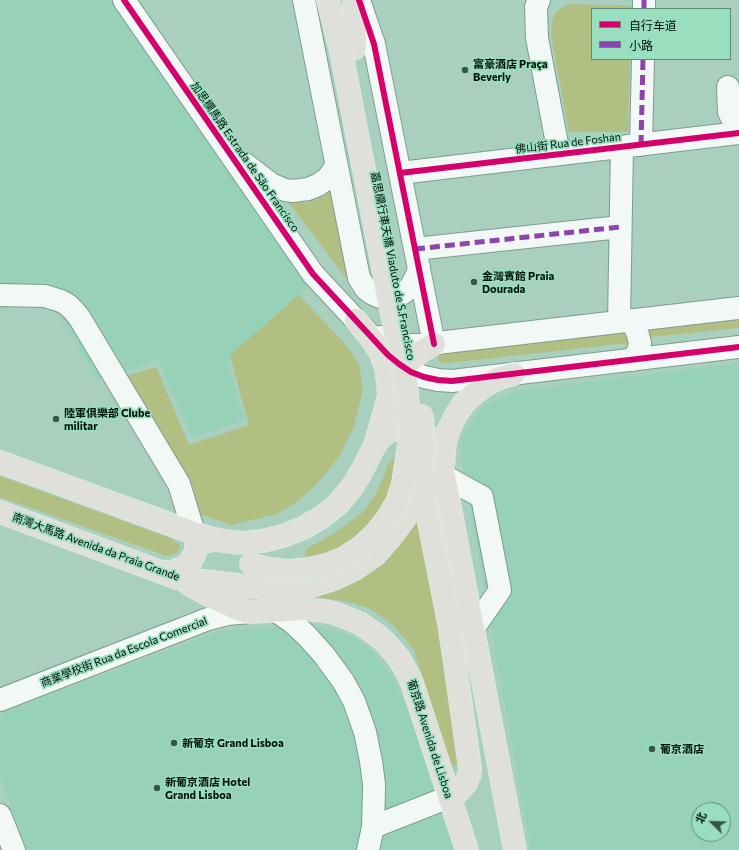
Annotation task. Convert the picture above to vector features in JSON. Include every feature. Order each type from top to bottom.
[{"type":"main road","points":[[328,0],[348,50]]},
{"type":"main road","points":[[348,50],[354,0]]},
{"type":"main road","name":"嘉思欄行車天橋 Viaduto de S.Francisco","points":[[240,585],[287,589],[311,586],[334,580],[355,569],[375,554],[392,537],[405,518],[416,496],[422,473],[424,449],[421,388],[348,50]]},
{"type":"main road","name":"嘉思欄行車天橋 Viaduto de S.Francisco","points":[[196,533],[250,564],[269,569],[288,571],[326,565],[344,558],[361,547],[375,534],[387,519],[397,502],[403,484],[410,437],[407,391],[348,50]]},
{"type":"main road","points":[[356,320],[374,342],[381,354],[386,368],[388,396]]},
{"type":"main road","points":[[0,462],[218,540],[240,542],[269,540],[303,528],[322,517],[339,503],[353,486],[375,445],[388,396],[394,383],[411,360],[434,344]]},
{"type":"main road","points":[[444,474],[443,457],[445,443],[449,429],[464,403],[487,384],[514,374]]},
{"type":"main road","points":[[375,445],[390,431],[400,428],[411,428],[422,432],[430,438],[436,447],[444,474],[515,850]]},
{"type":"main road","name":"嘉思欄行車天橋 Viaduto de S.Francisco","points":[[422,473],[426,507],[450,628]]},
{"type":"main road","name":"南灣大馬路 Avenida da Praia Grande","points":[[0,512],[169,574],[240,585]]},
{"type":"main road","points":[[169,574],[170,572],[184,568],[191,561],[196,548],[196,533]]},
{"type":"main road","name":"葡京路 Avenida de Lisboa","points":[[169,574],[238,609],[250,612],[304,609],[324,611],[343,616],[361,624],[385,642],[392,649],[412,683],[467,850]]},
{"type":"main road","points":[[450,628],[495,742]]},
{"type":"main road","points":[[449,797],[458,792],[466,784],[470,773],[450,628]]},
{"type":"street","name":"加思欄馬路 Estrada de São Francisco","points":[[124,0],[313,274],[356,320]]},
{"type":"street","points":[[304,0],[357,274],[361,283],[369,292],[380,297],[388,298],[400,295],[412,286],[417,275],[417,258]]},
{"type":"street","points":[[359,0],[374,44],[434,344]]},
{"type":"street","points":[[539,0],[536,7],[537,38],[559,154]]},
{"type":"street","points":[[624,322],[620,227],[643,60]]},
{"type":"street","points":[[728,87],[732,126]]},
{"type":"street","name":"佛山街 Rua de Foshan","points":[[400,173],[632,146],[732,126]]},
{"type":"street","points":[[226,147],[268,182],[285,190],[304,190],[318,185],[328,178],[336,166]]},
{"type":"street","points":[[417,258],[620,227]]},
{"type":"street","points":[[0,295],[45,296],[53,298],[68,305],[79,317],[179,484],[196,533]]},
{"type":"street","points":[[356,320],[367,329],[392,342],[406,345],[420,345],[739,308]]},
{"type":"street","points":[[356,320],[388,355],[404,368],[424,377],[452,381],[739,347]]},
{"type":"street","points":[[624,322],[635,327],[640,343],[633,360]]},
{"type":"street","points":[[444,474],[482,497],[500,590],[473,629]]},
{"type":"street","points":[[276,611],[292,622],[324,655],[343,681],[354,701],[365,732],[371,761],[374,790],[373,827],[368,850]]},
{"type":"street","name":"商業學校街 Rua da Escola Comercial","points":[[0,700],[208,619],[227,614],[250,612]]},
{"type":"street","points":[[373,827],[449,797]]},
{"type":"street","points":[[0,814],[14,850]]},
{"type":"shaded area","points":[[0,0],[110,0],[311,284],[228,361],[244,420],[192,438],[158,360],[99,381],[44,292],[0,312]]},
{"type":"shaded area","points":[[568,4],[632,6],[632,8],[591,8],[591,60],[630,60],[628,132],[569,132],[551,35],[552,20],[557,11]]},
{"type":"shaded area","points":[[331,188],[349,282],[285,198],[292,201],[305,203],[325,195]]},
{"type":"shaded area","points":[[299,295],[346,345],[359,365],[363,390],[354,426],[340,455],[313,488],[295,503],[277,514],[232,525],[191,511],[117,379],[156,367],[189,445],[249,425],[230,355]]},
{"type":"shaded area","points":[[739,317],[739,328],[650,337],[649,327]]},
{"type":"shaded area","points":[[627,331],[627,343],[447,363],[441,363],[438,359],[439,353]]},
{"type":"shaded area","points":[[739,363],[739,850],[531,850],[461,459],[462,439],[473,419],[484,405],[516,391]]},
{"type":"shaded area","points":[[405,453],[461,628],[438,636],[462,753],[460,763],[451,767],[414,650],[394,626],[369,608],[345,601],[300,595],[306,549],[333,534],[363,512],[376,494],[388,464],[393,458]]},
{"type":"shaded area","points":[[0,476],[170,538],[180,545],[179,551],[170,556],[164,555],[0,497]]},
{"type":"shaded area","name":"新葡京 Grand Lisboa","points":[[307,624],[343,633],[356,638],[369,648],[385,667],[396,684],[409,710],[454,850],[28,850],[0,778],[0,715],[6,711],[220,631]]},
{"type":"marked path","points":[[644,0],[644,8]]},
{"type":"marked path","points":[[641,145],[643,60]]},
{"type":"marked path","points":[[415,249],[620,227]]},
{"type":"cycle path","points":[[124,0],[313,274],[388,355],[411,372],[424,377],[452,381],[739,347]]},
{"type":"cycle path","points":[[359,0],[374,44],[434,344]]},
{"type":"cycle path","points":[[400,173],[739,133]]},
{"type":"place","name":"富豪酒店 Praça Beverly","points":[[465,70]]},
{"type":"place","name":"金灣賓館 Praia Dourada","points":[[474,282]]},
{"type":"place","name":"陸軍俱樂部 Clube militar","points":[[56,419]]},
{"type":"place","name":"新葡京 Grand Lisboa","points":[[174,743]]},
{"type":"place","name":"葡京酒店","points":[[652,749]]},
{"type":"place","name":"新葡京酒店 Hotel Grand Lisboa","points":[[157,788]]}]
